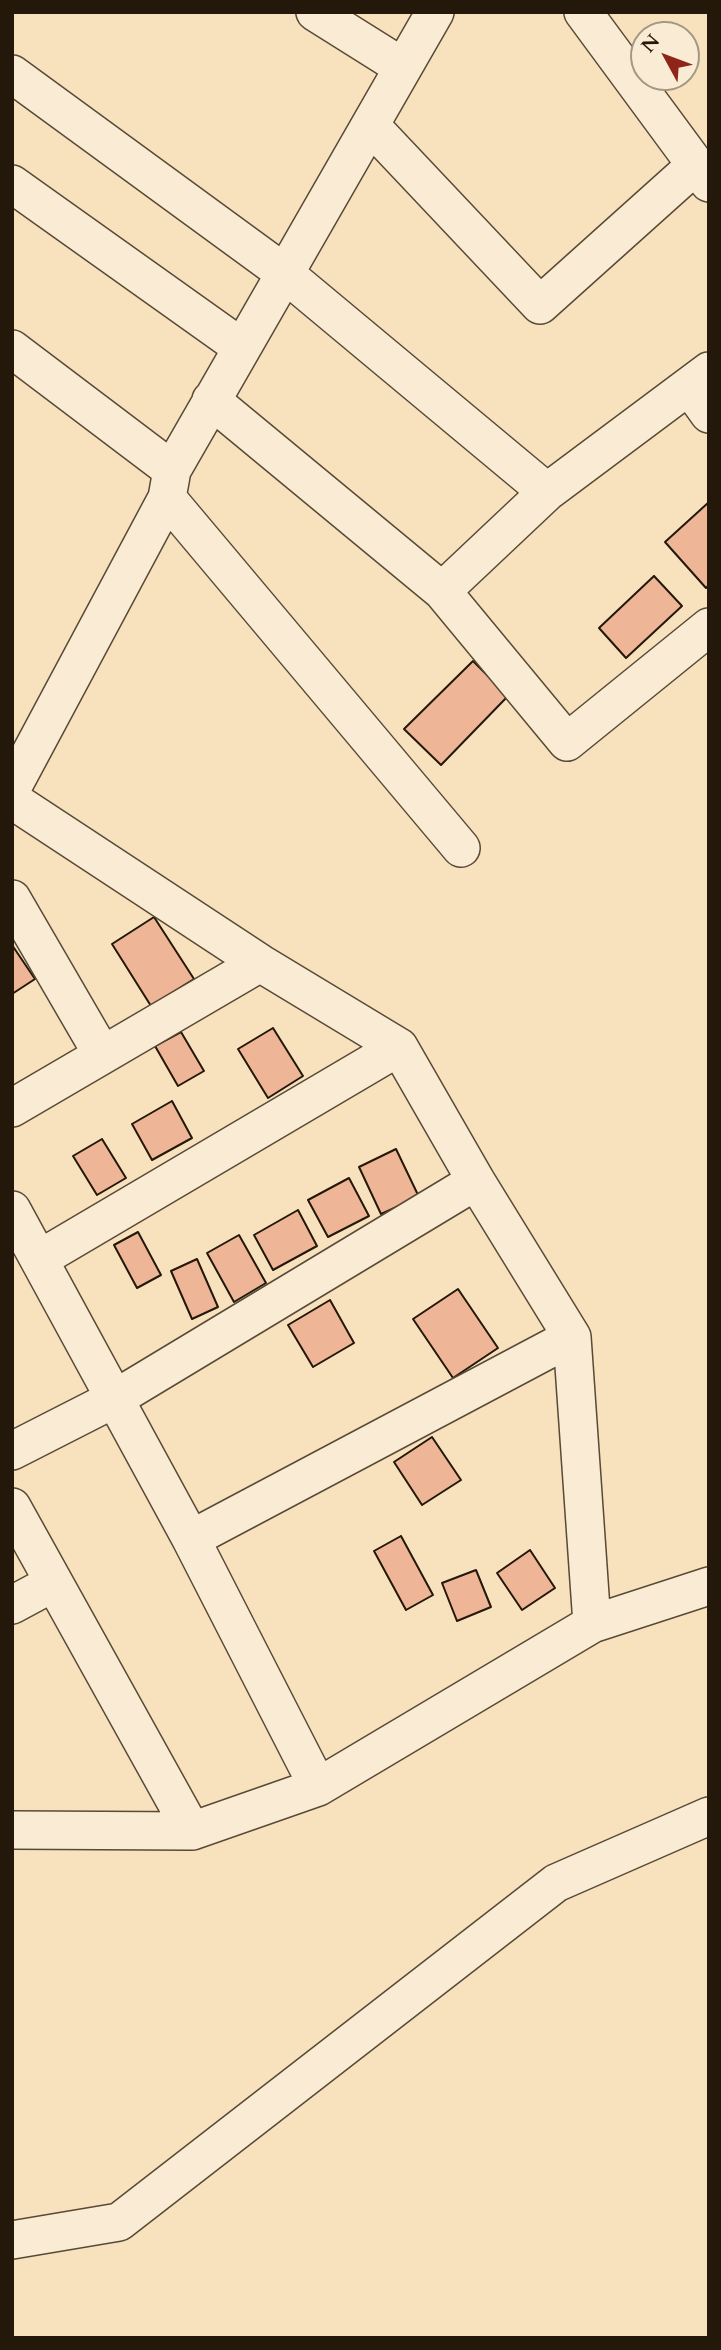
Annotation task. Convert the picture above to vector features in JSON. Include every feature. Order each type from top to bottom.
[{"type":"street","points":[[315,12],[401,66]]},
{"type":"street","points":[[12,788],[211,400],[371,126],[401,66],[435,12]]},
{"type":"street","points":[[371,126],[540,305],[703,174],[583,12]]},
{"type":"street","points":[[12,74],[284,272],[547,492]]},
{"type":"street","points":[[12,184],[241,347]]},
{"type":"street","points":[[12,349],[170,484],[461,848]]},
{"type":"street","points":[[442,591],[547,492],[702,390]]},
{"type":"street","points":[[211,400],[442,591],[567,742],[709,627]]},
{"type":"street","points":[[12,800],[260,963],[399,1047],[476,1181],[572,1337],[592,1624]]},
{"type":"street","points":[[12,899],[102,1054]]},
{"type":"street","points":[[12,1108],[260,963]]},
{"type":"street","points":[[41,1258],[399,1047]]},
{"type":"street","points":[[12,1451],[116,1398],[476,1181]]},
{"type":"street","points":[[12,1210],[41,1258],[191,1539],[318,1787]]},
{"type":"street","points":[[191,1539],[572,1337]]},
{"type":"street","points":[[12,1507],[192,1831]]},
{"type":"street","points":[[12,1605],[52,1583]]},
{"type":"street","points":[[15,1825],[192,1831],[318,1787],[592,1624],[709,1586]]},
{"type":"street","points":[[12,2240],[119,2222],[556,1883],[709,1816]]},
{"type":"building","points":[[709,502],[709,585],[706,588],[665,542]]},
{"type":"building","points":[[654,576],[682,606],[626,658],[599,628]]},
{"type":"building","points":[[473,661],[508,696],[441,765],[404,729]]},
{"type":"building","points":[[154,917],[194,979],[151,1006],[112,944]]},
{"type":"building","points":[[12,945],[35,979],[12,994]]},
{"type":"building","points":[[273,1028],[303,1076],[268,1098],[238,1049]]},
{"type":"building","points":[[181,1032],[204,1071],[178,1086],[155,1046]]},
{"type":"building","points":[[172,1101],[192,1138],[152,1160],[132,1124]]},
{"type":"building","points":[[102,1139],[126,1178],[97,1195],[73,1156]]},
{"type":"building","points":[[396,1149],[419,1197],[381,1214],[359,1167]]},
{"type":"building","points":[[349,1178],[369,1216],[328,1237],[308,1200]]},
{"type":"building","points":[[298,1210],[317,1246],[273,1270],[254,1235]]},
{"type":"building","points":[[138,1232],[161,1275],[137,1288],[114,1245]]},
{"type":"building","points":[[239,1235],[266,1283],[234,1302],[207,1253]]},
{"type":"building","points":[[197,1259],[218,1307],[192,1319],[171,1271]]},
{"type":"building","points":[[458,1289],[498,1348],[453,1378],[413,1319]]},
{"type":"building","points":[[330,1300],[354,1343],[313,1367],[288,1325]]},
{"type":"building","points":[[432,1437],[461,1480],[422,1505],[394,1462]]},
{"type":"building","points":[[401,1536],[433,1595],[406,1610],[374,1551]]},
{"type":"building","points":[[530,1550],[555,1588],[522,1610],[497,1573]]},
{"type":"building","points":[[476,1570],[491,1607],[457,1621],[442,1583]]}]
